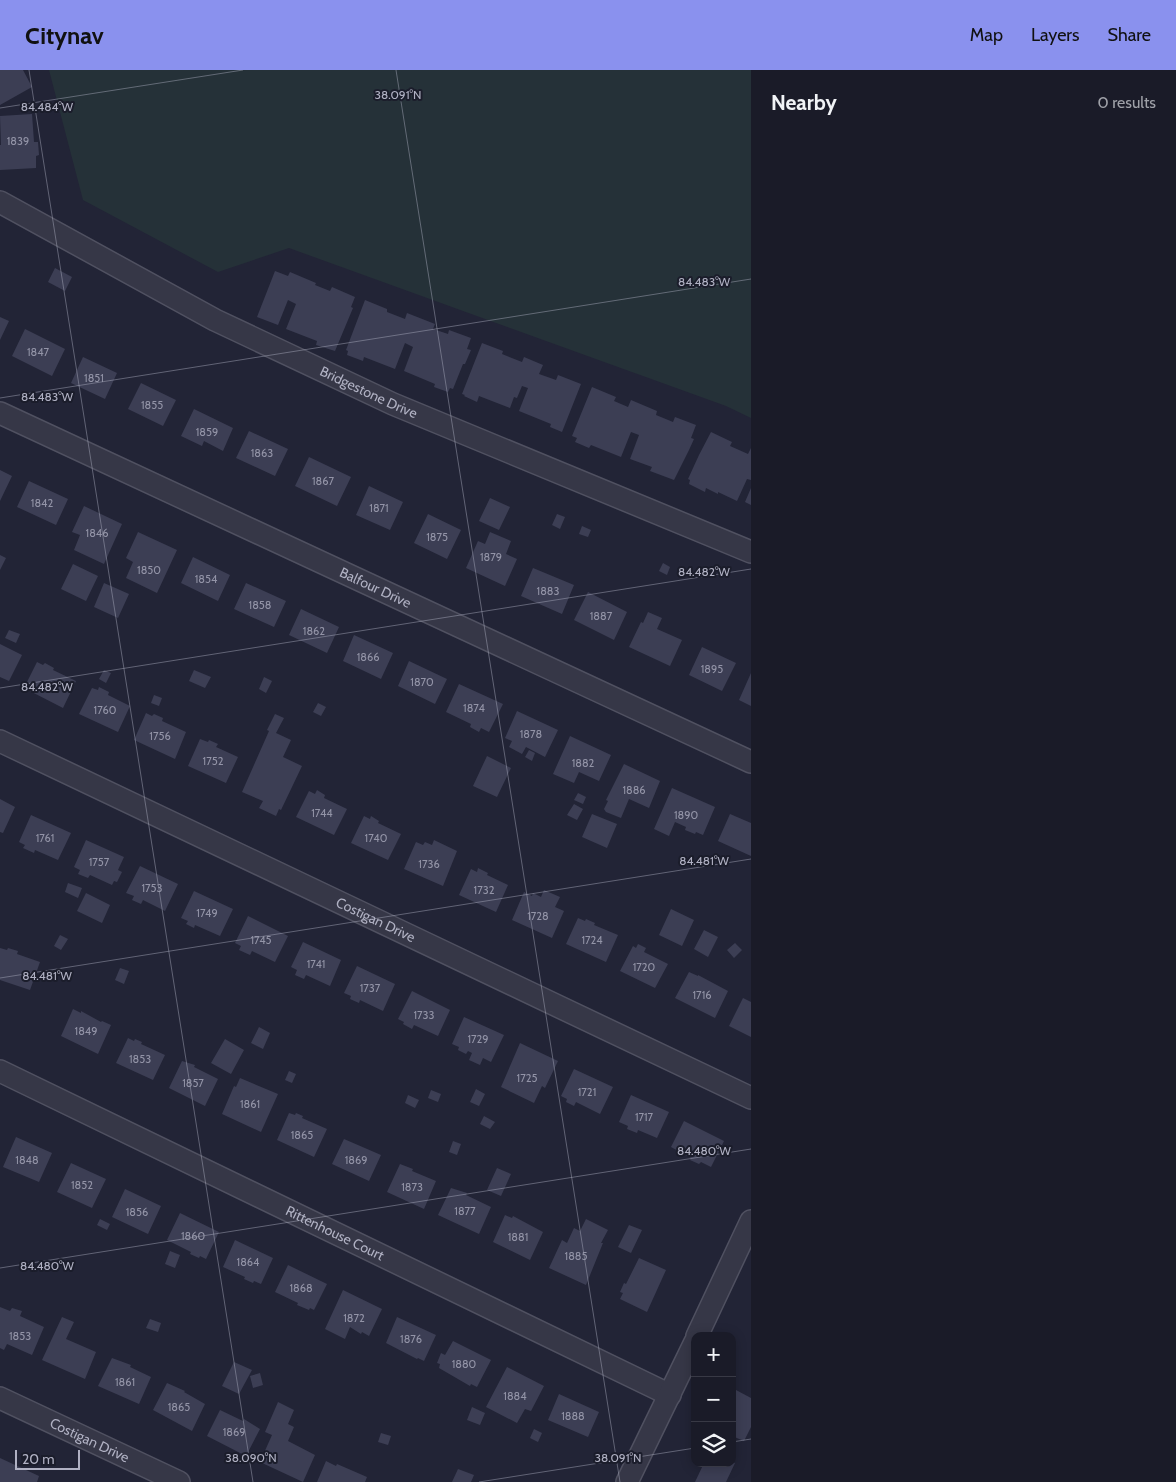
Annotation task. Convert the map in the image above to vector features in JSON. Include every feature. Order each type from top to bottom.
[{"type":"street","name":"Bridgestone Drive","points":[[0,202],[215,320],[393,404],[751,552]]},
{"type":"street","name":"Balfour Drive","points":[[0,413],[751,762]]},
{"type":"street","name":"Costigan Drive","points":[[0,741],[751,1098]]},
{"type":"street","name":"Rittenhouse Court","points":[[0,1071],[670,1395]]},
{"type":"street","points":[[700,1332],[751,1221]]},
{"type":"street","points":[[627,1482],[691,1350]]},
{"type":"street","name":"Costigan Drive","points":[[0,1398],[179,1482]]},
{"type":"shaded area","points":[[49,70],[751,70],[751,418],[726,406],[289,248],[218,272],[83,200]]},
{"type":"building","points":[[0,70],[23,70],[32,87],[0,105]]},
{"type":"building","points":[[32,114],[34,142],[38,142],[39,155],[36,156],[36,168],[0,170],[0,116]]},
{"type":"building","points":[[55,268],[72,277],[65,291],[48,282]]},
{"type":"building","points":[[275,271],[288,276],[290,272],[330,291],[332,287],[355,297],[351,307],[353,308],[335,351],[316,345],[317,341],[286,329],[296,304],[288,300],[278,325],[257,317]]},
{"type":"building","points":[[365,300],[405,319],[407,313],[435,324],[433,329],[448,334],[449,330],[471,338],[467,349],[471,350],[453,389],[450,388],[448,392],[434,387],[435,384],[404,371],[413,347],[405,343],[395,369],[364,357],[363,361],[347,355],[348,351],[346,350]]},
{"type":"building","points":[[0,317],[9,321],[0,340]]},
{"type":"building","points":[[25,329],[65,349],[52,376],[12,356]]},
{"type":"building","points":[[482,343],[503,351],[502,354],[522,362],[524,357],[543,365],[539,374],[556,380],[558,375],[581,384],[562,432],[550,427],[551,424],[519,411],[528,388],[522,386],[517,398],[514,397],[510,408],[479,396],[477,402],[462,394]]},
{"type":"building","points":[[83,357],[117,373],[105,399],[71,383]]},
{"type":"building","points":[[141,383],[176,400],[163,426],[128,409]]},
{"type":"building","points":[[592,387],[616,397],[614,401],[628,407],[631,400],[657,411],[656,415],[673,422],[675,417],[696,425],[691,438],[694,439],[674,480],[650,471],[652,467],[630,459],[639,435],[631,432],[621,457],[591,445],[589,448],[575,442],[577,438],[572,436]]},
{"type":"building","points":[[194,409],[233,428],[223,451],[204,441],[202,446],[181,436]]},
{"type":"building","points":[[249,431],[288,449],[275,476],[236,458]]},
{"type":"building","points":[[711,432],[732,442],[730,446],[748,454],[751,448],[751,480],[747,479],[737,501],[706,488],[705,492],[689,484],[690,480],[688,479]]},
{"type":"building","points":[[309,457],[351,477],[337,506],[295,486]]},
{"type":"building","points":[[0,470],[12,476],[0,501]]},
{"type":"building","points":[[29,481],[68,499],[56,525],[17,507]]},
{"type":"building","points":[[369,486],[403,502],[390,530],[356,515]]},
{"type":"building","points":[[751,488],[751,505],[745,502]]},
{"type":"building","points":[[490,498],[510,507],[499,530],[479,521]]},
{"type":"building","points":[[84,506],[122,524],[104,564],[74,550],[80,535],[72,532]]},
{"type":"building","points":[[428,514],[461,530],[447,559],[414,543]]},
{"type":"building","points":[[557,514],[565,517],[560,529],[552,525]]},
{"type":"building","points":[[582,526],[591,530],[588,537],[579,534]]},
{"type":"building","points":[[138,532],[177,550],[157,593],[126,578],[133,562],[126,558]]},
{"type":"building","points":[[490,532],[511,541],[506,554],[517,559],[505,586],[466,568],[478,541],[485,544]]},
{"type":"building","points":[[0,555],[6,558],[0,570]]},
{"type":"building","points":[[193,557],[230,575],[218,601],[181,583]]},
{"type":"building","points":[[663,563],[670,567],[667,575],[659,571]]},
{"type":"building","points":[[73,564],[98,576],[86,601],[61,589]]},
{"type":"building","points":[[533,568],[574,585],[562,614],[521,596]]},
{"type":"building","points":[[104,583],[129,594],[118,618],[94,607]]},
{"type":"building","points":[[246,583],[286,601],[274,627],[234,609]]},
{"type":"building","points":[[588,592],[627,612],[614,640],[574,620]]},
{"type":"building","points":[[301,609],[339,627],[327,653],[289,635]]},
{"type":"building","points":[[648,612],[662,618],[657,629],[682,640],[670,666],[629,647]]},
{"type":"building","points":[[9,630],[20,634],[16,643],[5,638]]},
{"type":"building","points":[[354,635],[393,653],[381,679],[343,661]]},
{"type":"building","points":[[0,644],[22,655],[9,681],[0,677]]},
{"type":"building","points":[[702,647],[736,663],[722,691],[689,675]]},
{"type":"building","points":[[409,661],[447,679],[435,704],[398,686]]},
{"type":"building","points":[[37,662],[43,665],[45,663],[54,668],[53,670],[76,681],[63,708],[24,688]]},
{"type":"building","points":[[104,670],[111,673],[106,683],[99,679]]},
{"type":"building","points":[[194,670],[211,677],[205,688],[189,681]]},
{"type":"building","points":[[751,673],[751,706],[739,700]]},
{"type":"building","points":[[264,677],[272,681],[266,693],[259,689]]},
{"type":"building","points":[[459,684],[503,704],[489,732],[481,728],[479,732],[470,727],[471,724],[446,712]]},
{"type":"building","points":[[99,687],[109,692],[108,695],[130,706],[118,732],[79,714],[92,688],[98,690]]},
{"type":"building","points":[[154,695],[162,698],[159,706],[151,703]]},
{"type":"building","points":[[318,703],[326,707],[321,716],[313,712]]},
{"type":"building","points":[[517,711],[558,730],[545,757],[526,747],[522,754],[509,747],[512,741],[505,738]]},
{"type":"building","points":[[146,713],[163,718],[162,721],[186,732],[175,759],[134,740]]},
{"type":"building","points":[[275,714],[284,718],[276,733],[291,740],[283,757],[302,766],[281,810],[279,809],[276,816],[259,808],[263,801],[242,792]]},
{"type":"building","points":[[570,736],[611,755],[599,781],[579,772],[574,783],[553,774]]},
{"type":"building","points":[[200,739],[218,744],[216,747],[238,757],[226,783],[188,766]]},
{"type":"building","points":[[529,750],[535,753],[532,761],[525,757]]},
{"type":"building","points":[[487,756],[511,768],[497,797],[473,786]]},
{"type":"building","points":[[624,764],[660,781],[649,808],[629,799],[621,818],[606,812],[604,809],[608,801],[606,800]]},
{"type":"building","points":[[672,788],[715,807],[703,835],[685,830],[686,827],[675,822],[669,836],[654,829]]},
{"type":"building","points":[[317,790],[325,795],[324,798],[347,809],[334,835],[296,817],[309,791],[315,794]]},
{"type":"building","points":[[578,793],[586,797],[583,804],[574,800]]},
{"type":"building","points":[[0,799],[15,807],[3,833],[0,832]]},
{"type":"building","points":[[574,804],[583,809],[577,820],[567,815]]},
{"type":"building","points":[[592,814],[617,824],[607,848],[582,837]]},
{"type":"building","points":[[730,814],[751,823],[751,856],[718,841]]},
{"type":"building","points":[[31,815],[71,833],[58,860],[35,850],[34,853],[23,848],[25,845],[19,842]]},
{"type":"building","points":[[364,816],[370,819],[371,816],[379,821],[378,823],[401,834],[388,860],[351,843]]},
{"type":"building","points":[[86,840],[124,857],[118,870],[122,872],[117,882],[114,881],[112,885],[90,875],[88,878],[78,874],[80,870],[74,867]]},
{"type":"building","points":[[434,840],[457,851],[443,886],[404,869],[416,842],[423,845],[425,842],[432,845]]},
{"type":"building","points":[[140,866],[178,884],[165,911],[143,900],[141,904],[132,900],[134,896],[126,893]]},
{"type":"building","points":[[478,868],[488,873],[487,875],[508,885],[496,912],[459,895],[471,869],[477,872]]},
{"type":"building","points":[[68,883],[82,888],[78,898],[65,892]]},
{"type":"building","points":[[544,890],[560,897],[555,907],[564,911],[552,938],[512,920],[524,892],[532,896],[533,893],[541,897]]},
{"type":"building","points":[[194,891],[233,909],[220,936],[195,925],[194,928],[186,924],[188,921],[181,918]]},
{"type":"building","points":[[86,893],[110,905],[102,923],[77,911]]},
{"type":"building","points":[[671,909],[694,920],[682,946],[659,935]]},
{"type":"building","points":[[248,916],[288,936],[275,962],[252,951],[250,955],[239,950],[241,946],[235,943]]},
{"type":"building","points":[[578,918],[585,921],[586,919],[595,923],[594,925],[618,935],[606,962],[566,944]]},
{"type":"building","points":[[704,930],[718,937],[708,957],[694,949]]},
{"type":"building","points":[[60,935],[68,939],[61,950],[54,946]]},
{"type":"building","points":[[303,942],[341,960],[330,986],[306,975],[304,979],[295,975],[297,970],[291,967]]},
{"type":"building","points":[[735,943],[742,950],[734,958],[727,950]]},
{"type":"building","points":[[638,944],[646,948],[644,952],[668,964],[655,988],[620,971],[633,946],[636,948]]},
{"type":"building","points":[[0,948],[18,951],[17,954],[40,962],[30,990],[0,980]]},
{"type":"building","points":[[357,966],[395,984],[383,1011],[360,1000],[359,1003],[350,999],[351,996],[344,993]]},
{"type":"building","points":[[120,968],[129,971],[124,984],[115,980]]},
{"type":"building","points":[[689,972],[728,991],[715,1018],[675,998]]},
{"type":"building","points":[[412,991],[450,1010],[438,1036],[414,1025],[412,1029],[398,1019]]},
{"type":"building","points":[[743,998],[751,1002],[751,1037],[729,1026]]},
{"type":"building","points":[[73,1009],[111,1025],[98,1054],[61,1036]]},
{"type":"building","points":[[464,1017],[504,1035],[491,1062],[483,1058],[480,1065],[469,1060],[472,1053],[468,1051],[466,1054],[458,1050],[459,1047],[452,1044]]},
{"type":"building","points":[[259,1027],[270,1033],[263,1049],[251,1043]]},
{"type":"building","points":[[128,1038],[142,1042],[141,1044],[165,1055],[153,1080],[116,1063]]},
{"type":"building","points":[[225,1039],[244,1050],[231,1074],[211,1063]]},
{"type":"building","points":[[520,1043],[558,1061],[545,1088],[542,1086],[534,1103],[501,1087]]},
{"type":"building","points":[[182,1061],[195,1065],[194,1067],[218,1079],[205,1106],[169,1088]]},
{"type":"building","points":[[574,1069],[613,1087],[600,1114],[576,1102],[574,1106],[566,1102],[567,1099],[561,1096]]},
{"type":"building","points":[[289,1071],[296,1074],[292,1083],[285,1080]]},
{"type":"building","points":[[240,1078],[278,1094],[261,1132],[222,1114],[234,1086],[236,1087]]},
{"type":"building","points":[[476,1089],[485,1094],[479,1106],[470,1102]]},
{"type":"building","points":[[431,1090],[441,1094],[438,1102],[428,1098]]},
{"type":"building","points":[[408,1095],[419,1100],[415,1108],[405,1103]]},
{"type":"building","points":[[631,1095],[669,1112],[657,1138],[638,1130],[637,1133],[627,1129],[628,1126],[619,1122]]},
{"type":"building","points":[[289,1113],[295,1115],[296,1113],[303,1116],[302,1118],[327,1129],[314,1157],[277,1140]]},
{"type":"building","points":[[484,1116],[495,1122],[490,1129],[480,1124]]},
{"type":"building","points":[[684,1121],[724,1141],[711,1167],[701,1162],[699,1164],[690,1160],[691,1158],[671,1147]]},
{"type":"building","points":[[16,1137],[52,1153],[39,1182],[3,1167]]},
{"type":"building","points":[[344,1139],[381,1155],[369,1181],[332,1164]]},
{"type":"building","points":[[453,1141],[461,1144],[457,1155],[449,1152]]},
{"type":"building","points":[[71,1163],[106,1179],[92,1208],[57,1192]]},
{"type":"building","points":[[400,1164],[436,1181],[424,1209],[387,1192]]},
{"type":"building","points":[[497,1168],[511,1174],[501,1196],[487,1190]]},
{"type":"building","points":[[451,1188],[467,1193],[466,1195],[491,1207],[479,1234],[438,1215]]},
{"type":"building","points":[[125,1189],[161,1206],[148,1234],[112,1217]]},
{"type":"building","points":[[180,1213],[219,1232],[206,1259],[190,1254],[191,1252],[167,1240]]},
{"type":"building","points":[[505,1215],[512,1218],[513,1216],[543,1232],[530,1260],[493,1242]]},
{"type":"building","points":[[100,1219],[110,1224],[107,1230],[97,1225]]},
{"type":"building","points":[[586,1219],[608,1230],[601,1243],[603,1243],[586,1285],[549,1268],[562,1240],[567,1243],[574,1228],[580,1231]]},
{"type":"building","points":[[629,1225],[642,1230],[631,1253],[618,1247]]},
{"type":"building","points":[[235,1240],[273,1258],[261,1284],[244,1279],[245,1277],[223,1267]]},
{"type":"building","points":[[170,1251],[180,1255],[175,1268],[165,1264]]},
{"type":"building","points":[[639,1258],[666,1270],[647,1312],[620,1299],[623,1293],[620,1292],[624,1283],[626,1284]]},
{"type":"building","points":[[288,1265],[327,1284],[314,1310],[297,1305],[298,1303],[275,1292]]},
{"type":"building","points":[[343,1290],[382,1309],[369,1336],[362,1332],[361,1334],[350,1327],[345,1339],[325,1329]]},
{"type":"building","points":[[0,1307],[10,1311],[12,1308],[22,1311],[20,1316],[44,1327],[32,1355],[7,1344],[4,1350],[0,1348]]},
{"type":"building","points":[[62,1317],[74,1322],[66,1339],[96,1352],[85,1379],[42,1360]]},
{"type":"building","points":[[397,1317],[436,1335],[424,1361],[386,1343]]},
{"type":"building","points":[[150,1319],[161,1323],[158,1332],[146,1328]]},
{"type":"building","points":[[453,1341],[491,1360],[477,1387],[471,1384],[470,1386],[439,1368],[440,1364],[437,1363],[441,1353],[445,1355]]},
{"type":"building","points":[[112,1358],[131,1365],[130,1367],[151,1377],[139,1404],[98,1386]]},
{"type":"building","points":[[234,1362],[252,1370],[239,1394],[222,1386]]},
{"type":"building","points":[[507,1367],[544,1386],[531,1411],[525,1409],[517,1423],[486,1407]]},
{"type":"building","points":[[260,1373],[263,1385],[253,1388],[250,1376]]},
{"type":"building","points":[[167,1383],[185,1391],[205,1404],[192,1431],[153,1410]]},
{"type":"building","points":[[736,1390],[751,1398],[751,1427],[744,1441],[736,1438]]},
{"type":"building","points":[[559,1394],[599,1412],[588,1437],[548,1420]]},
{"type":"building","points":[[278,1402],[294,1410],[288,1424],[294,1427],[288,1441],[315,1455],[303,1482],[260,1462],[272,1435],[265,1432]]},
{"type":"building","points":[[472,1407],[485,1413],[480,1425],[467,1420]]},
{"type":"building","points":[[220,1410],[243,1421],[244,1419],[260,1429],[246,1456],[207,1436]]},
{"type":"building","points":[[534,1429],[542,1433],[538,1442],[530,1438]]},
{"type":"building","points":[[381,1433],[391,1436],[388,1445],[378,1442]]},
{"type":"building","points":[[0,1458],[39,1476],[37,1482],[0,1482]]},
{"type":"building","points":[[326,1461],[367,1477],[365,1482],[317,1482]]},
{"type":"building","points":[[702,1467],[733,1467],[726,1482],[695,1482]]},
{"type":"building","points":[[458,1469],[474,1475],[471,1482],[452,1482]]}]
